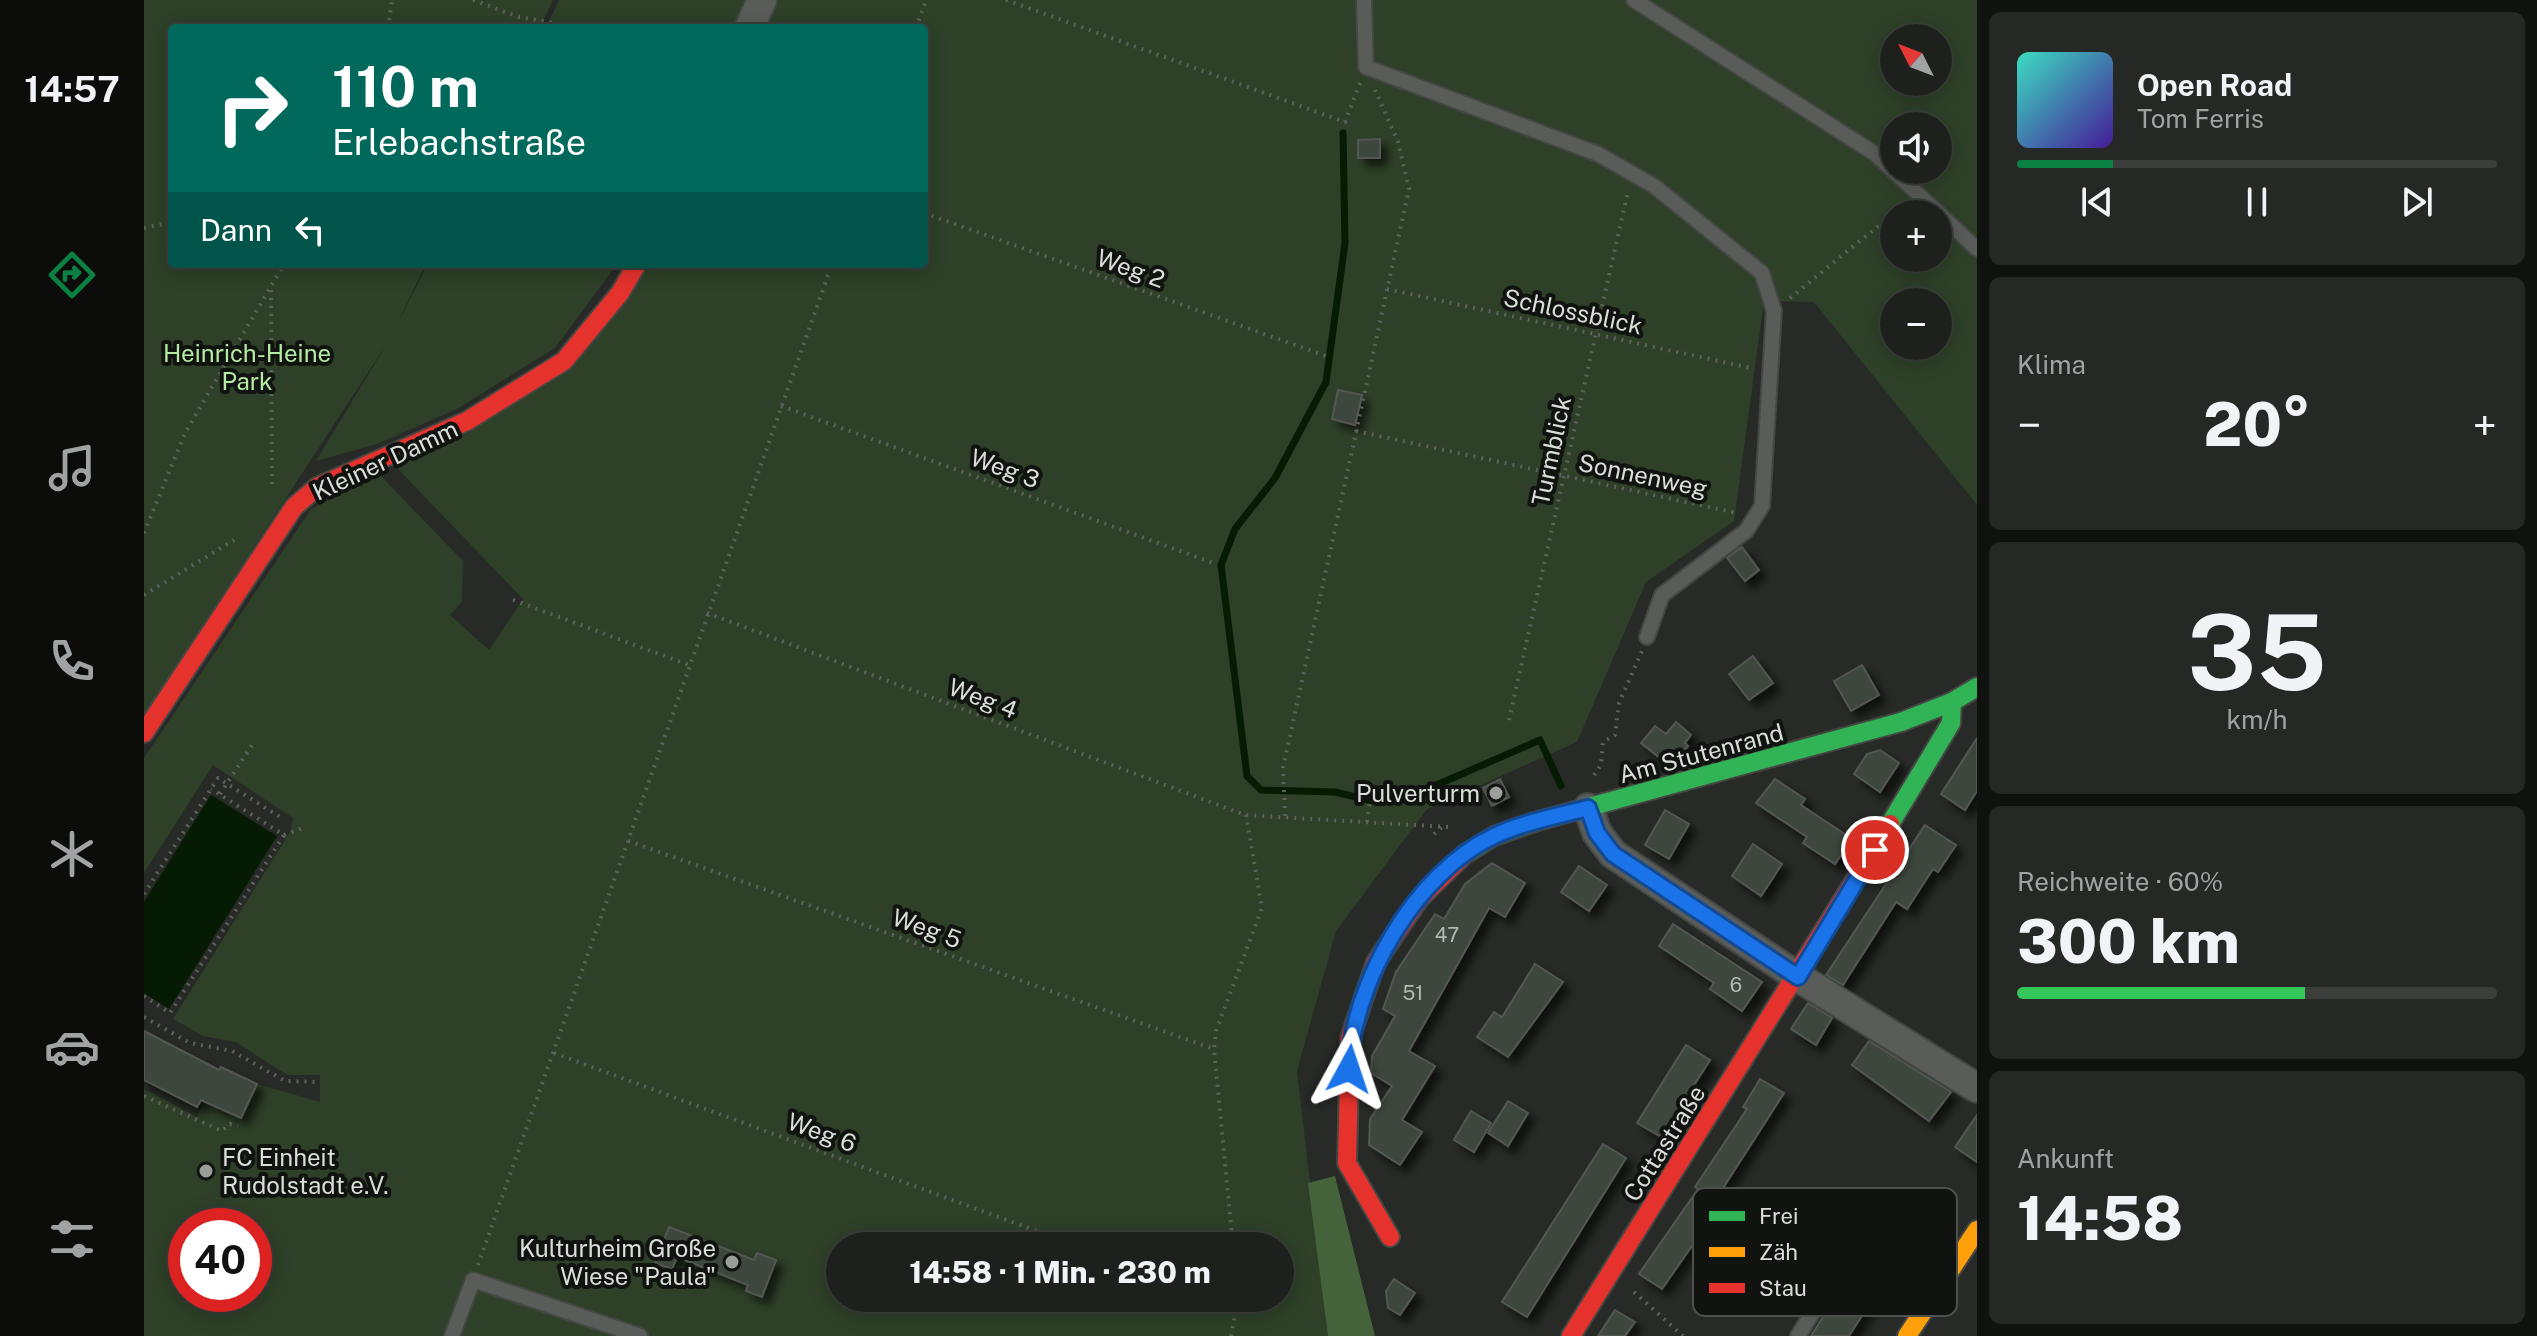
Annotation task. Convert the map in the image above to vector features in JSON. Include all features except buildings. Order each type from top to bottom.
[{"type":"street","points":[[751,24],[762,0]]},
{"type":"street","name":"Kleiner Damm","points":[[144,733],[289,516],[317,487],[467,421],[564,361],[620,293],[635,268]]},
{"type":"street","name":"Am Stutenrand","points":[[1390,1237],[1347,1163],[1350,1038],[1376,962],[1419,899],[1464,854],[1494,836],[1901,722],[1952,702],[1977,687]]},
{"type":"street","points":[[1798,977],[1951,723],[1952,702]]},
{"type":"street","points":[[1588,808],[1597,833],[1613,854],[1798,977],[1977,1088]]},
{"type":"street","name":"Cottastraße","points":[[1571,1336],[1798,977]]},
{"type":"street","points":[[1957,1260],[1977,1230]]},
{"type":"street","points":[[1907,1336],[1920,1316]]},
{"type":"lane","points":[[1364,0],[1366,67],[1598,154],[1650,184],[1762,273],[1774,311],[1762,506],[1746,531],[1662,595],[1647,637]]},
{"type":"lane","points":[[1634,0],[1874,153],[1977,249]]},
{"type":"lane","points":[[452,1336],[473,1280],[640,1336]]},
{"type":"lane","points":[[1798,1336],[1810,1316]]},
{"type":"path","points":[[389,24],[392,0]]},
{"type":"path","points":[[473,0],[519,17],[559,24]]},
{"type":"path","points":[[917,24],[926,0]]},
{"type":"path","points":[[1006,0],[1345,122],[1366,67]]},
{"type":"path","points":[[1285,816],[1283,768],[1409,189],[1398,142],[1382,105]]},
{"type":"path","name":"Turmblick","points":[[1509,720],[1628,189]]},
{"type":"path","points":[[1774,311],[1918,194]]},
{"type":"path","name":"Weg 2","points":[[928,214],[1326,356]]},
{"type":"path","points":[[144,228],[168,223]]},
{"type":"path","points":[[144,533],[185,433],[282,268]]},
{"type":"path","points":[[473,1280],[831,268]]},
{"type":"path","points":[[271,288],[272,517],[289,516]]},
{"type":"path","name":"Schlossblick","points":[[1387,289],[1751,368]]},
{"type":"path","name":"Weg 3","points":[[781,406],[1216,564]]},
{"type":"path","name":"Sonnenweg","points":[[1356,431],[1735,513]]},
{"type":"path","points":[[144,595],[246,533]]},
{"type":"path","points":[[513,600],[689,665]]},
{"type":"path","name":"Weg 4","points":[[707,613],[1246,815],[1442,827],[1434,834]]},
{"type":"path","points":[[1590,779],[1601,765],[1603,742],[1615,735],[1619,703],[1647,637]]},
{"type":"path","points":[[220,794],[254,742]]},
{"type":"path","points":[[144,894],[218,778],[283,819]]},
{"type":"path","points":[[211,789],[284,835]]},
{"type":"path","points":[[1367,822],[1371,794]]},
{"type":"path","points":[[1232,1232],[1214,1049],[1216,1031],[1262,908],[1246,815]]},
{"type":"path","points":[[144,996],[170,1013],[284,835],[303,828]]},
{"type":"path","name":"Weg 5","points":[[628,841],[1214,1049]]},
{"type":"path","points":[[144,1017],[190,1043],[232,1051],[285,1081],[317,1082]]},
{"type":"path","name":"Weg 6","points":[[554,1053],[1039,1232]]},
{"type":"path","points":[[144,1096],[222,1131],[230,1124],[238,1126]]},
{"type":"path","points":[[1610,1273],[1683,1336]]},
{"type":"path","points":[[1231,1336],[1236,1312]]},
{"type":"green space","name":"Heinrich-Heine Park","points":[[144,0],[553,0],[542,24],[168,24],[168,268],[424,268],[394,330],[426,268],[614,268],[555,348],[457,409],[377,444],[316,461],[388,342],[144,715]]},
{"type":"green space","points":[[559,0],[753,0],[742,24],[548,24]]},
{"type":"green space","points":[[776,0],[1977,0],[1977,505],[1814,302],[1764,301],[1734,521],[1646,582],[1577,742],[1427,809],[1336,931],[1297,1071],[1328,1336],[144,1336],[144,1089],[197,1117],[221,1067],[257,1084],[320,1102],[320,1075],[287,1075],[236,1042],[203,1036],[173,1019],[290,832],[293,818],[213,765],[144,873],[144,758],[311,509],[379,474],[463,561],[462,602],[450,615],[489,650],[523,599],[393,464],[470,432],[650,268],[928,268],[928,24],[765,24]]},
{"type":"green space","points":[[1335,1176],[1375,1336],[1328,1336],[1308,1183]]},
{"type":"shaded area","points":[[211,795],[277,836],[169,1009],[144,993],[144,902]]},
{"type":"waterway","points":[[1343,133],[1345,243],[1326,382],[1275,478],[1235,529],[1221,565],[1247,776],[1261,790],[1335,792],[1377,802],[1402,800],[1540,740],[1561,786]]},
{"type":"traffic: fast","points":[[1890,824],[1951,723],[1952,702],[1977,687]]},
{"type":"traffic: fast","points":[[1465,854],[1494,836],[1534,822],[1901,722],[1952,702]]},
{"type":"traffic: slow","points":[[1957,1260],[1977,1230]]},
{"type":"traffic: slow","points":[[1907,1336],[1920,1316]]},
{"type":"traffic: jam","points":[[144,733],[294,507],[317,487],[467,421],[564,361],[620,293],[635,268]]},
{"type":"traffic: jam","points":[[1571,1336],[1890,824]]},
{"type":"traffic: jam","points":[[1390,1237],[1347,1163],[1350,1038],[1376,962],[1419,899],[1465,854]]},
{"type":"place","name":"Pulverturm","points":[[1496,793]]},
{"type":"place","name":"FC Einheit Rudolstadt e.V.","points":[[206,1171]]},
{"type":"place","name":"Kulturheim Große Wiese \"Paula\"","points":[[732,1262]]},
{"type":"route","points":[[1349,1069],[1350,1038],[1376,962],[1419,899],[1464,854],[1494,836],[1588,808],[1597,833],[1613,854],[1798,977],[1875,850]]}]
